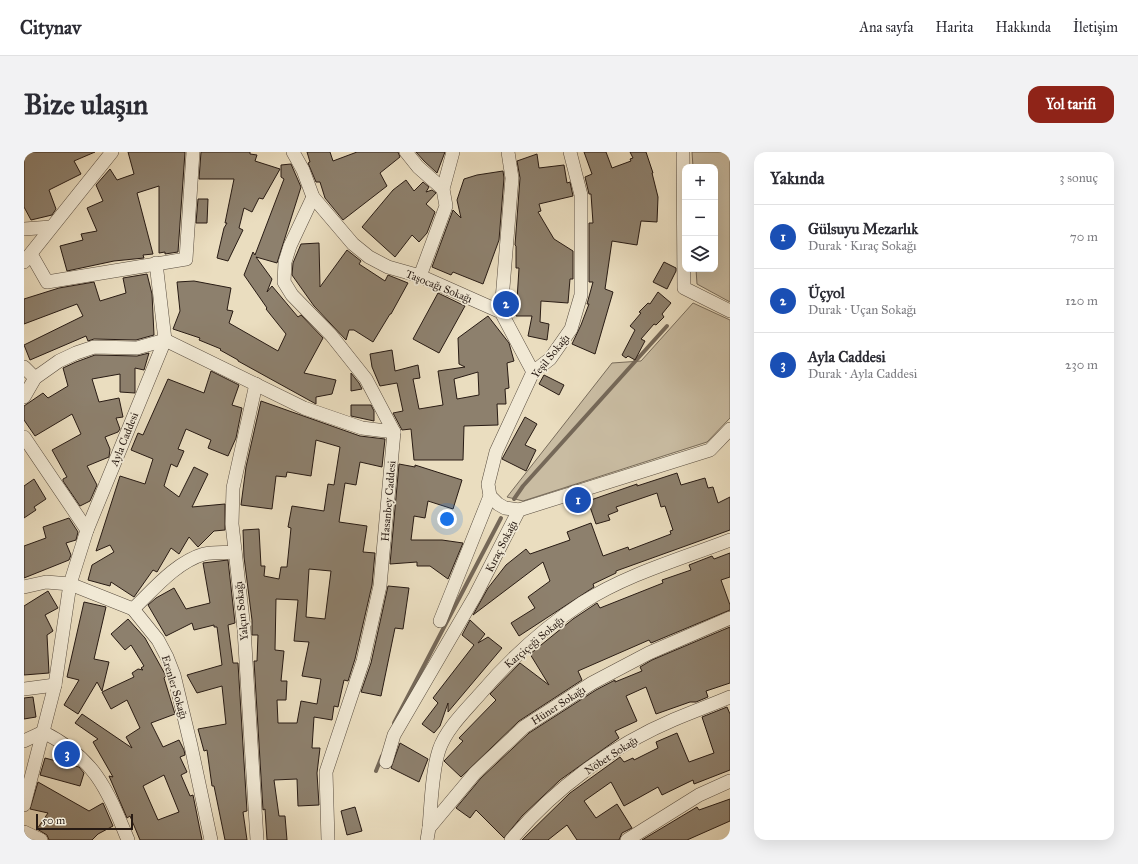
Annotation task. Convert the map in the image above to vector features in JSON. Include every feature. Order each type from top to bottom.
[{"type":"street","points":[[112,152],[27,258],[47,282],[186,259],[192,152]]},
{"type":"street","points":[[293,152],[303,170],[313,197],[290,246],[285,262],[284,282],[292,295],[331,335],[366,379],[394,432]]},
{"type":"street","points":[[406,152],[418,166],[443,189]]},
{"type":"street","points":[[420,276],[446,206],[443,189],[453,152]]},
{"type":"street","points":[[508,152],[512,178],[500,312],[533,372]]},
{"type":"street","name":"Yeşil Sokağı","points":[[490,496],[488,484],[496,452],[533,372],[550,359],[571,329],[581,295],[581,196],[570,152]]},
{"type":"street","points":[[683,152],[684,288],[730,311]]},
{"type":"street","name":"Taşocağı Sokağı","points":[[313,197],[354,244],[369,257],[388,267],[420,276],[500,312]]},
{"type":"street","points":[[24,229],[51,227]]},
{"type":"street","name":"Ayla Caddesi","points":[[24,805],[55,685],[70,584],[87,530],[165,340],[156,263]]},
{"type":"street","points":[[24,397],[35,378],[60,361],[76,353],[94,347],[147,347],[165,340],[304,408],[362,428],[394,432]]},
{"type":"street","points":[[24,367],[35,378]]},
{"type":"street","name":"Yalçın Sokağı","points":[[256,384],[233,488],[232,524],[244,629],[257,840]]},
{"type":"street","name":"Kıraç Sokağı","points":[[386,762],[394,735],[475,596],[519,510],[710,450],[730,429]]},
{"type":"street","name":"Hasanbey Caddesi","points":[[328,840],[326,772],[363,661],[380,586],[394,432]]},
{"type":"street","points":[[24,437],[87,530]]},
{"type":"street","points":[[440,621],[490,496],[498,504],[505,508],[519,510]]},
{"type":"street","name":"Karçiçeği Sokağı","points":[[428,834],[437,758],[444,740],[467,709],[507,664],[543,632],[583,603],[629,579],[730,540]]},
{"type":"street","points":[[133,609],[163,580],[194,558],[204,554],[235,552]]},
{"type":"street","name":"Erenler Sokağı","points":[[24,587],[46,582],[70,584],[133,609],[158,640],[174,675],[211,840]]},
{"type":"street","name":"Hüner Sokağı","points":[[428,834],[475,773],[524,727],[592,683],[649,653],[730,618]]},
{"type":"street","points":[[24,689],[55,685]]},
{"type":"street","name":"Nöbet Sokağı","points":[[511,840],[534,813],[600,760],[669,722],[730,697]]},
{"type":"street","points":[[24,741],[43,732],[75,751],[98,775],[114,805],[128,840]]},
{"type":"street","points":[[627,840],[699,795],[730,781]]},
{"type":"street","points":[[24,832],[41,840]]},
{"type":"shaded area","points":[[692,152],[730,152],[730,302],[697,284],[696,272],[718,272],[718,164],[693,164]]},
{"type":"shaded area","points":[[693,303],[730,320],[730,418],[707,442],[523,501],[507,497],[612,363],[641,361]]},
{"type":"building","points":[[24,152],[95,152],[74,161],[81,174],[49,190],[56,209],[52,215],[31,220],[24,207]]},
{"type":"building","points":[[128,152],[185,152],[178,252],[165,254],[165,252],[159,253],[159,186],[137,193],[153,254],[143,255],[144,258],[114,261],[67,271],[60,246],[83,240],[81,234],[97,231],[87,208],[103,201],[96,185],[110,169],[117,180],[134,174]]},
{"type":"building","points":[[201,152],[250,152],[250,154],[257,155],[255,161],[280,169],[263,199],[259,198],[252,212],[244,208],[239,228],[243,230],[228,261],[217,258],[224,228],[227,223],[225,223],[234,179],[199,179]]},
{"type":"building","points":[[307,152],[330,152],[333,161],[357,152],[398,152],[400,157],[380,173],[387,186],[343,220],[325,198],[320,182],[316,182],[308,163],[310,162]]},
{"type":"building","points":[[416,152],[445,152],[437,173],[424,161]]},
{"type":"building","points":[[584,152],[606,152],[612,168],[631,161],[630,159],[633,158],[630,152],[646,152],[653,173],[658,197],[657,222],[641,221],[637,245],[612,241],[605,289],[613,292],[595,354],[572,344],[589,304],[587,304],[593,282],[589,282],[589,223],[593,223],[591,194],[589,194],[585,177],[592,174]]},
{"type":"building","points":[[537,154],[539,168],[564,165],[567,183],[570,182],[573,196],[539,204],[541,211],[538,212],[554,239],[573,251],[573,279],[570,279],[568,303],[541,301],[540,322],[549,324],[547,340],[528,336],[532,316],[516,316],[519,268],[516,268],[515,245],[520,178],[517,161]]},
{"type":"building","points":[[291,164],[301,187],[277,263],[256,257],[272,279],[267,292],[272,286],[298,317],[301,315],[323,338],[304,373],[336,380],[332,394],[316,397],[316,404],[238,361],[220,350],[221,349],[199,340],[200,338],[173,329],[180,311],[177,282],[194,281],[231,288],[227,310],[233,311],[229,323],[278,351],[286,334],[266,309],[267,308],[244,275],[253,252],[255,255],[284,179],[281,177],[281,165]]},
{"type":"building","points":[[503,171],[504,178],[499,240],[483,284],[453,272],[451,275],[432,267],[453,210],[461,218],[457,200],[464,179],[477,175]]},
{"type":"building","points":[[406,180],[414,191],[423,182],[429,187],[426,192],[432,190],[436,193],[426,204],[435,212],[427,233],[419,242],[412,235],[395,257],[362,227],[393,190]]},
{"type":"building","points":[[198,199],[208,199],[207,223],[196,223]]},
{"type":"building","points":[[319,243],[320,287],[347,250],[361,261],[359,264],[385,281],[388,275],[408,283],[373,342],[354,330],[349,330],[346,340],[314,306],[292,275],[293,263],[301,244]]},
{"type":"building","points":[[664,262],[676,268],[667,289],[653,282]]},
{"type":"building","points":[[147,274],[152,294],[154,335],[136,340],[94,339],[88,341],[86,336],[30,360],[24,345],[83,316],[77,304],[24,324],[24,299],[59,288],[94,282],[100,301],[126,293],[123,278]]},
{"type":"building","points":[[658,292],[671,303],[662,314],[664,317],[656,325],[654,324],[641,339],[645,341],[635,360],[628,356],[626,358],[622,355],[635,330],[630,326],[641,313],[639,312],[648,303],[650,304]]},
{"type":"building","points":[[438,293],[465,306],[439,353],[413,339]]},
{"type":"building","points":[[488,316],[509,343],[514,361],[507,363],[509,388],[505,389],[506,404],[497,404],[498,425],[464,426],[463,460],[414,460],[411,429],[402,430],[393,413],[403,411],[397,383],[380,386],[372,367],[370,354],[392,350],[395,371],[418,365],[420,378],[413,379],[419,409],[443,405],[438,371],[465,367],[459,364],[458,338]],"holes":[[[478,372],[479,395],[457,399],[454,379]]]},
{"type":"building","points":[[149,353],[144,370],[135,368],[135,393],[120,392],[120,374],[92,379],[99,402],[119,398],[123,417],[116,418],[120,429],[118,432],[105,437],[110,449],[109,457],[87,466],[97,485],[90,501],[80,506],[63,481],[63,479],[67,477],[52,450],[81,434],[72,414],[35,436],[24,420],[24,406],[43,393],[48,398],[68,386],[63,368],[76,362],[95,355],[137,356]]},
{"type":"building","points":[[211,371],[239,385],[232,405],[242,408],[236,438],[228,456],[208,448],[211,440],[186,429],[178,449],[184,451],[177,467],[171,464],[164,486],[179,497],[194,467],[208,474],[192,507],[225,504],[225,530],[214,531],[198,547],[189,537],[179,554],[171,548],[157,572],[153,570],[134,597],[111,582],[110,586],[88,580],[92,565],[114,552],[110,545],[96,551],[120,476],[145,484],[153,459],[131,450],[138,433],[143,435],[168,379],[204,393]]},
{"type":"building","points":[[351,373],[359,383],[362,389],[351,391]]},
{"type":"building","points":[[544,375],[564,385],[559,395],[539,384]]},
{"type":"building","points":[[261,401],[360,436],[385,439],[382,467],[360,462],[356,485],[345,483],[339,522],[367,526],[363,552],[375,553],[372,585],[355,659],[348,681],[344,680],[338,707],[334,706],[332,720],[314,717],[312,748],[320,748],[317,773],[319,805],[298,806],[297,779],[274,780],[279,816],[285,816],[287,840],[267,840],[265,809],[263,810],[254,661],[257,661],[258,635],[252,635],[252,620],[244,557],[243,530],[259,529],[261,566],[265,566],[264,576],[279,579],[281,567],[287,567],[291,528],[288,527],[292,506],[324,511],[328,484],[334,485],[340,447],[316,440],[311,476],[287,472],[286,477],[276,476],[272,509],[241,505],[246,467]],"holes":[[[309,569],[331,571],[325,619],[306,617]],[[276,599],[298,600],[294,641],[309,642],[302,676],[321,679],[317,704],[301,701],[297,723],[278,723],[277,700],[286,700],[287,681],[281,681],[284,651],[275,650]]]},
{"type":"building","points":[[351,405],[371,405],[374,411],[374,421],[351,416]]},
{"type":"building","points":[[525,417],[537,424],[525,445],[536,450],[526,471],[502,459]]},
{"type":"building","points":[[399,464],[415,467],[415,465],[462,480],[453,509],[428,501],[425,518],[414,516],[411,540],[442,540],[463,543],[448,579],[430,566],[417,566],[417,562],[390,564]]},
{"type":"building","points":[[677,473],[681,485],[705,478],[708,488],[713,487],[718,503],[730,497],[730,530],[616,571],[616,573],[593,584],[594,587],[519,636],[511,623],[535,608],[528,597],[550,581],[543,562],[473,615],[488,588],[506,565],[526,549],[530,554],[570,540],[567,532],[591,523],[603,556],[628,547],[629,550],[671,534],[670,531],[673,530],[665,506],[661,507],[657,493],[616,507],[618,511],[608,515],[610,520],[596,524],[588,501],[637,484],[637,486]]},
{"type":"building","points":[[34,479],[46,499],[34,507],[36,510],[24,518],[24,486]]},
{"type":"building","points":[[69,518],[78,532],[76,540],[66,543],[71,555],[69,560],[24,578],[24,546],[46,538],[43,527]]},
{"type":"building","points":[[730,553],[730,577],[721,580],[730,605],[730,610],[651,643],[649,640],[578,671],[582,680],[519,721],[461,777],[444,761],[463,741],[459,738],[496,700],[490,694],[520,663],[549,685],[530,654],[573,619],[597,603],[600,608],[663,583],[662,580],[691,570],[689,565],[712,556],[714,559]]},
{"type":"building","points":[[228,560],[235,623],[228,625],[233,663],[238,663],[247,811],[243,812],[247,840],[225,840],[214,786],[212,786],[207,750],[204,751],[198,729],[226,724],[222,686],[197,693],[187,675],[222,665],[217,627],[214,627],[214,625],[194,630],[192,623],[166,636],[148,605],[156,598],[174,588],[186,609],[210,603],[203,563]]},
{"type":"building","points":[[388,586],[409,588],[403,629],[395,628],[381,696],[361,692],[371,663]]},
{"type":"building","points":[[48,591],[58,608],[45,615],[53,631],[47,635],[49,673],[24,675],[24,606]]},
{"type":"building","points":[[84,602],[106,607],[94,659],[109,662],[102,691],[97,682],[78,714],[64,705],[79,680],[67,677]]},
{"type":"building","points":[[128,619],[145,638],[166,676],[164,678],[175,714],[151,723],[163,747],[179,740],[184,750],[185,755],[180,757],[187,772],[181,775],[190,796],[193,795],[202,840],[140,840],[130,816],[127,818],[109,776],[113,777],[93,742],[98,739],[75,723],[82,714],[132,748],[126,737],[140,728],[127,700],[111,709],[102,692],[134,677],[132,673],[138,669],[143,670],[141,668],[144,666],[131,645],[125,650],[111,634]],"holes":[[[164,775],[179,812],[158,820],[143,786]]]},
{"type":"building","points":[[470,620],[485,634],[478,643],[488,637],[502,648],[448,712],[448,703],[440,726],[434,733],[422,724],[438,703],[433,698],[474,645],[462,635]]},
{"type":"building","points":[[730,627],[730,683],[706,691],[708,697],[656,714],[646,687],[626,696],[637,721],[615,731],[619,738],[560,780],[522,816],[504,838],[476,810],[470,818],[456,808],[481,778],[529,733],[596,690],[615,680],[615,682],[642,671],[640,667],[652,660]]},
{"type":"building","points":[[33,697],[36,717],[24,719],[24,698]]},
{"type":"building","points":[[727,707],[730,714],[730,770],[694,784],[693,780],[662,795],[658,787],[624,806],[611,782],[584,801],[596,818],[617,804],[632,828],[622,833],[619,840],[577,840],[567,825],[548,840],[522,840],[570,793],[620,757],[624,762],[633,758],[634,760],[658,748],[656,742],[677,733],[689,762],[714,753],[702,717]]},
{"type":"building","points":[[400,743],[428,759],[419,782],[391,768]]},
{"type":"building","points":[[45,758],[79,767],[84,773],[80,786],[40,775]]},
{"type":"building","points":[[38,782],[89,811],[103,803],[113,826],[98,834],[92,840],[49,840],[47,835],[37,829],[48,813],[30,809]]},
{"type":"building","points":[[730,799],[730,821],[687,840],[642,840],[697,807],[699,810]]},
{"type":"building","points":[[355,807],[362,831],[347,835],[341,811]]},
{"type":"waterway","points":[[514,499],[523,486],[667,326]]},
{"type":"waterway","points":[[394,723],[501,518]]},
{"type":"waterway","points":[[376,771],[382,756]]},
{"type":"place","name":"Üçyol","points":[[506,304]]},
{"type":"place","name":"Gülsuyu Mezarlık","points":[[578,500]]},
{"type":"place","name":"Ayla Caddesi","points":[[67,754]]}]
